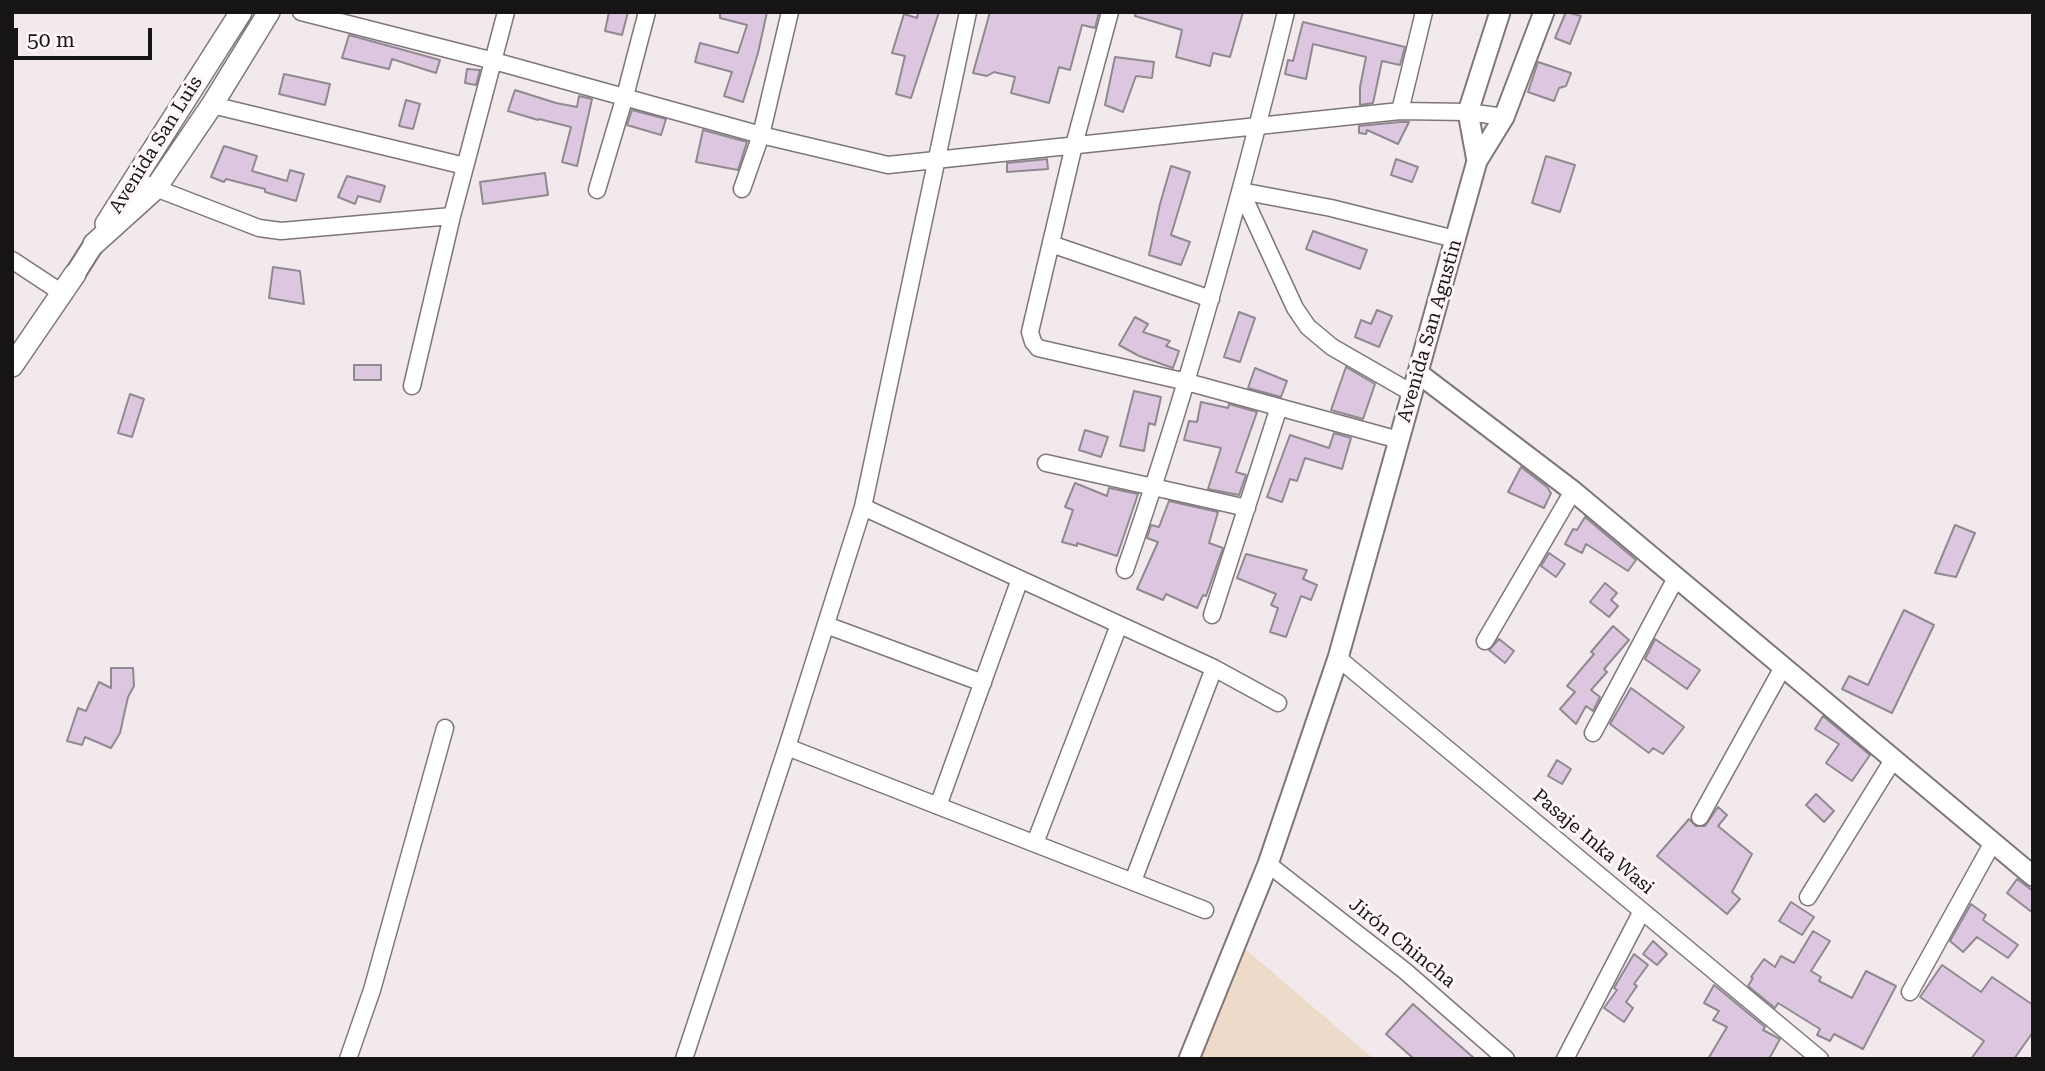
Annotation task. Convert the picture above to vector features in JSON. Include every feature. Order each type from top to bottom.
[{"type":"main road","name":"Avenida San Luis","points":[[94,244],[241,12]]},
{"type":"main road","name":"Avenida San Luis","points":[[94,244],[155,189],[212,105],[269,12]]},
{"type":"main road","name":"Avenida San Luis","points":[[12,366],[75,274]]},
{"type":"street","points":[[301,12],[625,96],[761,135],[888,165],[1400,111],[1468,112],[1504,117]]},
{"type":"street","points":[[412,386],[452,216],[506,12]]},
{"type":"street","points":[[597,190],[647,12]]},
{"type":"street","points":[[742,188],[761,135],[790,12]]},
{"type":"street","points":[[684,1059],[788,747],[863,507],[968,12]]},
{"type":"street","points":[[1110,12],[1074,145],[1030,332],[1033,342],[1038,348],[1187,382],[1399,440]]},
{"type":"street","points":[[1125,570],[1154,487],[1211,299],[1286,12]]},
{"type":"street","points":[[1400,111],[1424,12]]},
{"type":"street","points":[[1477,161],[1468,112],[1500,12]]},
{"type":"street","name":"Avenida San Agustin","points":[[1189,1059],[1268,864],[1338,657],[1477,161],[1504,117],[1544,12]]},
{"type":"street","points":[[212,105],[465,166]]},
{"type":"street","points":[[134,178],[155,189],[259,228],[281,231],[452,216]]},
{"type":"street","points":[[1241,191],[1331,208],[1455,239]]},
{"type":"street","points":[[1241,191],[1295,308],[1308,327],[1332,348],[1412,393]]},
{"type":"street","name":"Avenida San Luis","points":[[75,274],[94,244]]},
{"type":"street","points":[[1051,244],[1211,299]]},
{"type":"street","points":[[12,260],[62,293]]},
{"type":"street","points":[[1418,373],[1573,491],[2033,876]]},
{"type":"street","points":[[1212,615],[1279,407]]},
{"type":"street","points":[[1046,463],[1247,508]]},
{"type":"street","points":[[1485,642],[1573,491]]},
{"type":"street","points":[[863,507],[1214,668],[1278,703]]},
{"type":"street","points":[[1593,733],[1676,578]]},
{"type":"street","points":[[938,806],[1020,579]]},
{"type":"street","points":[[826,625],[983,683]]},
{"type":"street","points":[[1035,843],[1119,625]]},
{"type":"street","name":"Pasaje Inka Wasi","points":[[1338,657],[1820,1059]]},
{"type":"street","points":[[1700,817],[1783,667]]},
{"type":"street","points":[[1133,881],[1214,668]]},
{"type":"street","points":[[348,1059],[372,990],[445,728]]},
{"type":"street","points":[[788,747],[1205,910]]},
{"type":"street","points":[[1808,897],[1893,760]]},
{"type":"street","points":[[1910,992],[1993,844]]},
{"type":"street","name":"Jirón Chincha","points":[[1268,864],[1405,971],[1506,1059]]},
{"type":"street","points":[[1565,1059],[1642,911]]},
{"type":"shaded area","points":[[1236,941],[1374,1059],[1189,1059]]},
{"type":"building","points":[[609,12],[628,12],[622,35],[605,31]]},
{"type":"building","points":[[720,12],[767,12],[743,102],[724,96],[732,72],[695,62],[700,43],[738,53],[747,25],[720,18]]},
{"type":"building","points":[[918,12],[939,12],[911,98],[896,94],[905,56],[892,53],[904,14],[917,18]]},
{"type":"building","points":[[990,12],[1099,12],[1095,28],[1082,25],[1070,70],[1059,67],[1049,103],[1011,93],[1015,77],[994,72],[987,76],[973,73]]},
{"type":"building","points":[[1136,12],[1243,12],[1230,57],[1213,53],[1210,66],[1176,57],[1182,30],[1135,16]]},
{"type":"building","points":[[1566,12],[1581,16],[1570,44],[1555,38]]},
{"type":"building","points":[[1303,22],[1405,47],[1400,65],[1382,61],[1373,103],[1360,105],[1360,87],[1366,57],[1313,44],[1306,79],[1285,74],[1288,60],[1293,61]]},
{"type":"building","points":[[349,35],[440,60],[436,73],[392,59],[389,69],[342,58]]},
{"type":"building","points":[[1115,57],[1154,62],[1152,78],[1136,76],[1123,112],[1105,105]]},
{"type":"building","points":[[1538,62],[1571,73],[1566,86],[1559,88],[1554,101],[1528,92]]},
{"type":"building","points":[[467,69],[480,70],[476,85],[465,83]]},
{"type":"building","points":[[284,74],[330,84],[325,105],[279,94]]},
{"type":"building","points":[[515,90],[577,107],[579,96],[592,99],[577,166],[562,162],[571,127],[508,111]]},
{"type":"building","points":[[406,100],[420,104],[413,129],[399,126]]},
{"type":"building","points":[[632,110],[666,119],[661,135],[627,125]]},
{"type":"building","points":[[1409,122],[1398,144],[1367,130],[1366,134],[1359,133],[1359,126]]},
{"type":"building","points":[[703,130],[747,142],[738,170],[696,162]]},
{"type":"building","points":[[224,146],[257,156],[252,171],[287,181],[290,170],[304,174],[296,201],[265,192],[265,189],[211,177]]},
{"type":"building","points":[[1546,156],[1575,165],[1560,212],[1532,203]]},
{"type":"building","points":[[1047,159],[1048,169],[1007,172],[1007,163]]},
{"type":"building","points":[[1396,159],[1418,167],[1412,182],[1391,175]]},
{"type":"building","points":[[1171,166],[1190,172],[1171,235],[1190,242],[1181,265],[1149,255]]},
{"type":"building","points":[[545,173],[548,195],[483,204],[480,182]]},
{"type":"building","points":[[347,176],[385,186],[380,202],[358,196],[355,204],[338,197]]},
{"type":"building","points":[[1313,231],[1367,250],[1360,269],[1306,249]]},
{"type":"building","points":[[273,267],[300,271],[304,304],[269,298]]},
{"type":"building","points":[[1377,310],[1392,316],[1379,347],[1355,337],[1361,320],[1371,324]]},
{"type":"building","points":[[1239,312],[1255,318],[1240,362],[1224,357]]},
{"type":"building","points":[[1135,317],[1148,324],[1143,332],[1170,341],[1166,346],[1179,351],[1173,368],[1139,356],[1119,345]]},
{"type":"building","points":[[354,365],[381,365],[381,380],[354,380]]},
{"type":"building","points":[[1346,367],[1375,384],[1363,419],[1331,410]]},
{"type":"building","points":[[1255,368],[1287,381],[1281,397],[1248,388]]},
{"type":"building","points":[[1134,391],[1161,397],[1155,425],[1149,423],[1144,451],[1120,446]]},
{"type":"building","points":[[130,394],[144,399],[132,437],[118,433]]},
{"type":"building","points":[[1201,402],[1228,408],[1229,404],[1257,412],[1236,472],[1246,475],[1239,495],[1208,489],[1221,448],[1184,440],[1189,421],[1197,422]]},
{"type":"building","points":[[1085,430],[1108,437],[1101,457],[1079,450]]},
{"type":"building","points":[[1334,433],[1351,438],[1342,469],[1305,458],[1297,481],[1290,479],[1282,502],[1267,497],[1290,435],[1329,448]]},
{"type":"building","points":[[1521,467],[1551,493],[1544,508],[1508,492]]},
{"type":"building","points":[[1075,483],[1107,496],[1109,488],[1138,494],[1117,556],[1077,543],[1077,546],[1062,542],[1073,510],[1065,507]]},
{"type":"building","points":[[1169,501],[1218,512],[1209,543],[1223,548],[1206,596],[1203,595],[1197,608],[1166,594],[1163,600],[1137,589],[1158,542],[1147,538],[1151,525],[1159,527]]},
{"type":"building","points":[[1585,517],[1636,560],[1628,571],[1586,544],[1582,553],[1565,544],[1573,529],[1577,530]]},
{"type":"building","points":[[1955,525],[1975,533],[1956,577],[1935,573]]},
{"type":"building","points":[[1549,553],[1565,564],[1556,577],[1541,566]]},
{"type":"building","points":[[1246,554],[1307,570],[1303,579],[1317,585],[1311,600],[1301,596],[1286,637],[1270,632],[1278,608],[1271,605],[1276,594],[1237,578]]},
{"type":"building","points":[[1605,583],[1617,593],[1611,600],[1618,606],[1609,617],[1590,602]]},
{"type":"building","points":[[1904,610],[1934,625],[1892,713],[1842,689],[1849,676],[1868,685]]},
{"type":"building","points":[[1613,626],[1629,640],[1604,669],[1607,672],[1591,690],[1600,697],[1593,711],[1586,706],[1576,724],[1560,709],[1575,692],[1567,686]]},
{"type":"building","points":[[1499,639],[1514,651],[1505,663],[1489,650]]},
{"type":"building","points":[[1655,639],[1700,670],[1687,689],[1645,659]]},
{"type":"building","points":[[111,668],[133,668],[134,686],[128,697],[120,733],[111,748],[85,737],[82,745],[67,741],[78,708],[86,711],[99,682],[111,688]]},
{"type":"building","points":[[1631,688],[1684,727],[1663,754],[1653,748],[1649,753],[1610,724]]},
{"type":"building","points":[[1823,716],[1870,755],[1852,781],[1826,763],[1839,744],[1815,729]]},
{"type":"building","points":[[1557,760],[1571,769],[1562,784],[1548,776]]},
{"type":"building","points":[[1816,794],[1834,811],[1824,822],[1806,805]]},
{"type":"building","points":[[1718,807],[1727,815],[1718,826],[1752,854],[1732,892],[1740,899],[1727,914],[1657,856],[1689,819],[1696,826],[1705,826]]},
{"type":"building","points":[[2017,879],[2033,891],[2033,913],[2007,893]]},
{"type":"building","points":[[1791,902],[1814,917],[1802,935],[1779,921]]},
{"type":"building","points":[[1971,904],[1986,915],[1983,920],[2018,945],[2008,958],[1977,937],[1963,952],[1950,941]]},
{"type":"building","points":[[1813,931],[1830,941],[1811,971],[1821,977],[1819,981],[1852,998],[1866,971],[1896,986],[1863,1049],[1834,1034],[1830,1041],[1817,1035],[1820,1029],[1778,1003],[1775,1008],[1748,986],[1764,959],[1775,967],[1781,956],[1794,963]]},
{"type":"building","points":[[1653,941],[1667,954],[1657,965],[1643,954]]},
{"type":"building","points":[[1634,954],[1648,965],[1634,984],[1637,986],[1626,1002],[1633,1008],[1624,1022],[1604,1008],[1617,990],[1614,988]]},
{"type":"building","points":[[1942,965],[1981,992],[1992,977],[2033,1005],[2033,1032],[2014,1059],[1971,1059],[1984,1041],[1920,997]]},
{"type":"building","points":[[1714,985],[1765,1027],[1763,1030],[1780,1039],[1769,1059],[1708,1059],[1727,1027],[1713,1020],[1719,1011],[1704,1003]]},
{"type":"building","points":[[1413,1004],[1475,1059],[1414,1059],[1386,1034]]}]
